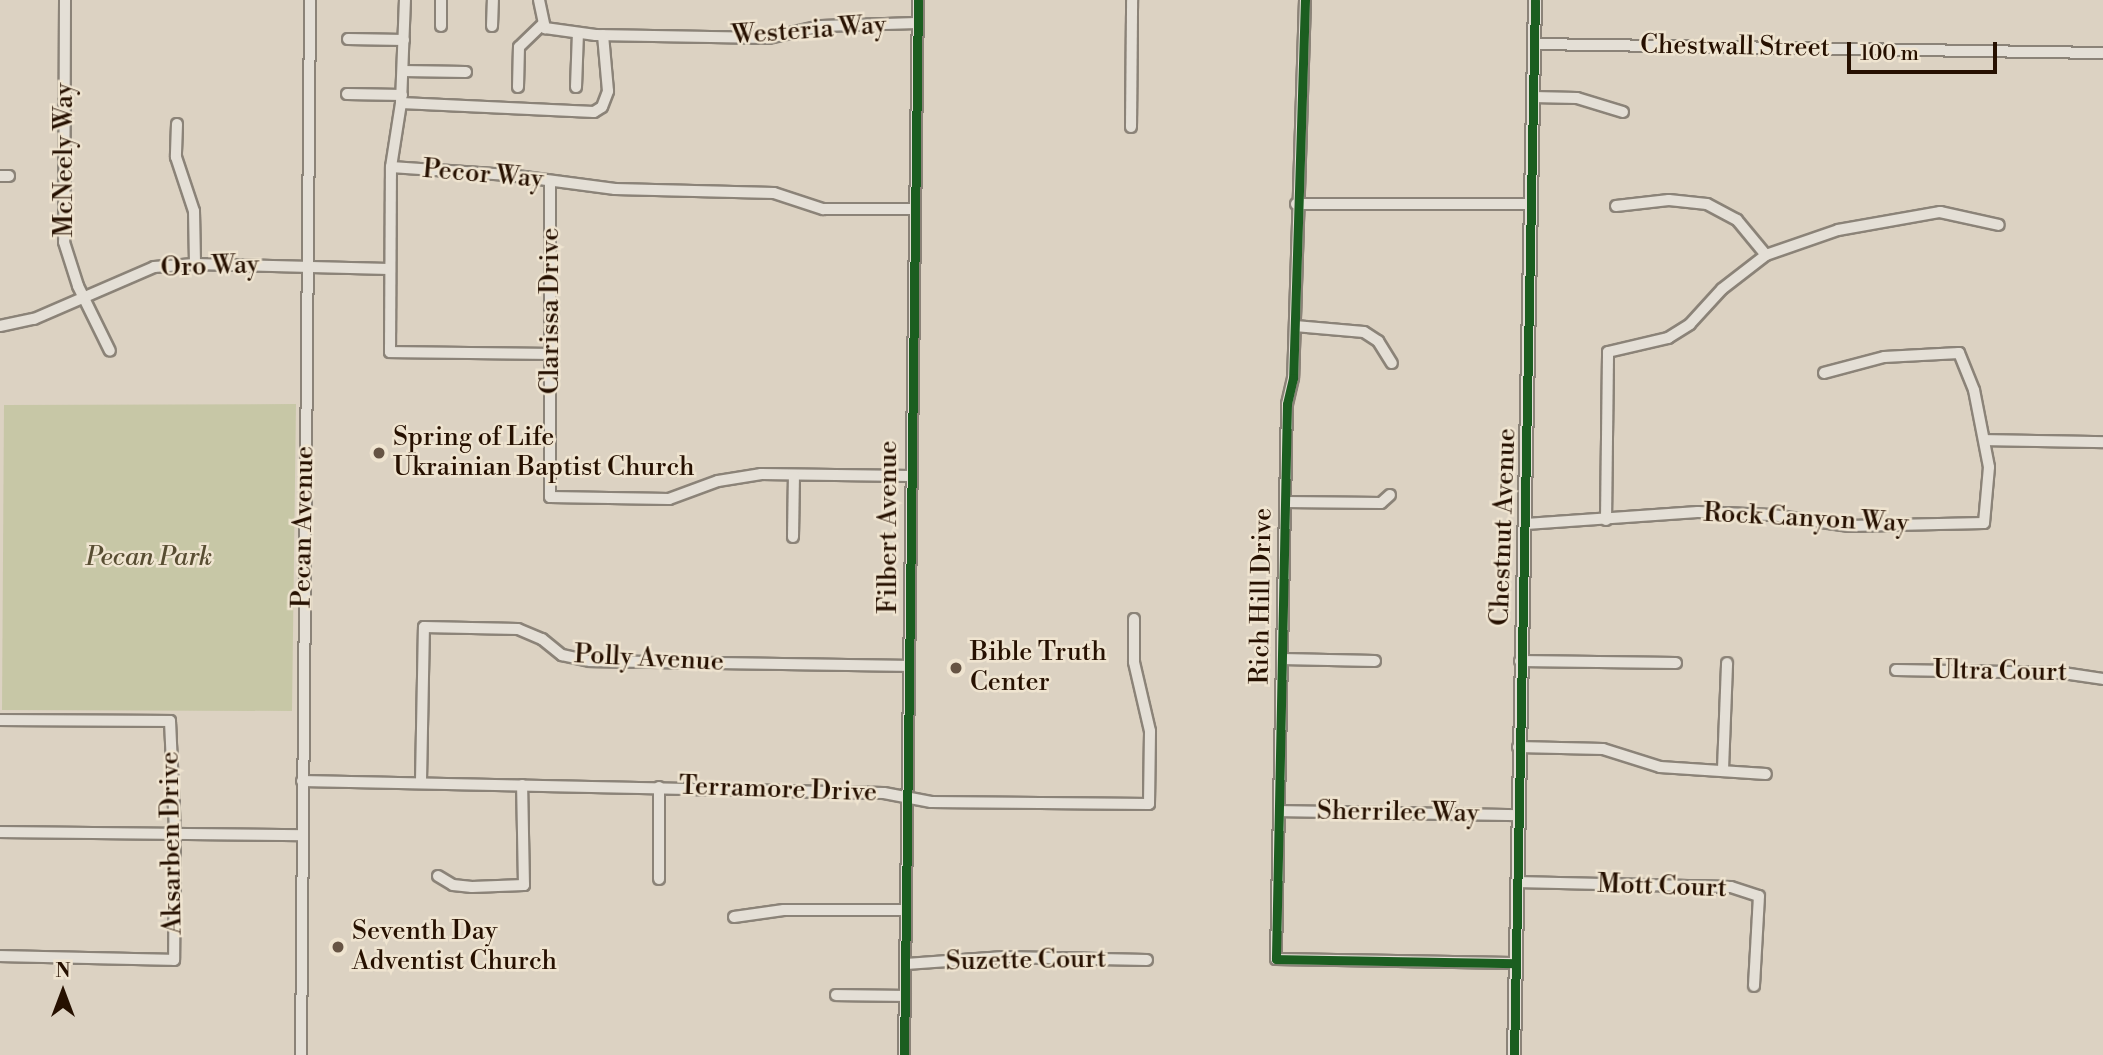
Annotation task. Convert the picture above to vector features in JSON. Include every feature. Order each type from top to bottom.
[{"type":"street","name":"McNeely Way","points":[[65,0],[63,235],[84,297],[110,351]]},
{"type":"street","name":"Pecan Avenue","points":[[301,1055],[310,0]]},
{"type":"street","points":[[391,167],[402,99],[405,0]]},
{"type":"street","points":[[440,26],[441,0]]},
{"type":"street","points":[[492,26],[493,0]]},
{"type":"street","points":[[519,87],[519,47],[542,26],[540,0]]},
{"type":"street","name":"Filbert Avenue","points":[[904,1055],[918,0]]},
{"type":"street","points":[[1131,127],[1132,0]]},
{"type":"street","name":"Rich Hill Drive","points":[[1305,0],[1296,204],[1293,378],[1287,404],[1276,959],[1512,963]]},
{"type":"street","name":"Chestnut Avenue","points":[[1514,1055],[1512,963],[1526,524],[1535,0]]},
{"type":"street","name":"Westeria Way","points":[[542,26],[578,33],[618,36],[768,38],[821,26],[916,23]]},
{"type":"street","points":[[576,88],[578,33]]},
{"type":"street","points":[[347,94],[594,112],[602,107],[608,91],[603,35]]},
{"type":"street","points":[[348,39],[404,40]]},
{"type":"street","name":"Chestwall Street","points":[[1535,44],[2103,53]]},
{"type":"street","points":[[403,71],[466,72]]},
{"type":"street","points":[[1534,97],[1577,97],[1623,112]]},
{"type":"street","points":[[177,124],[175,150],[194,211],[195,264]]},
{"type":"street","name":"Pecor Way","points":[[549,354],[390,352],[391,167],[615,189],[774,193],[823,209],[915,209]]},
{"type":"street","name":"Clarissa Drive","points":[[550,181],[550,497],[669,499],[739,476],[910,476]]},
{"type":"street","points":[[1616,206],[1670,200],[1707,204],[1737,220],[1766,255]]},
{"type":"street","points":[[1296,204],[1531,204]]},
{"type":"street","points":[[1605,520],[1608,352],[1657,342],[1682,330],[1723,289],[1766,255],[1838,229],[1919,214],[1957,214],[1999,226]]},
{"type":"street","name":"Oro Way","points":[[0,326],[34,319],[139,271],[195,264],[389,269]]},
{"type":"street","points":[[1295,326],[1364,332],[1378,341],[1392,363]]},
{"type":"street","name":"Rock Canyon Way","points":[[1526,524],[1698,512],[1772,515],[1849,526],[1984,523],[1990,475],[1975,390],[1959,353],[1884,357],[1824,373]]},
{"type":"street","points":[[1984,440],[2103,442]]},
{"type":"street","points":[[793,537],[794,476]]},
{"type":"street","points":[[1285,502],[1381,503],[1390,495]]},
{"type":"street","name":"Terramore Drive","points":[[302,780],[421,780],[522,785],[884,793],[906,798],[1149,804],[1150,732],[1135,669],[1135,619]]},
{"type":"street","name":"Polly Avenue","points":[[421,780],[424,627],[518,629],[542,639],[562,654],[590,661],[909,666]]},
{"type":"street","points":[[1282,659],[1375,661]]},
{"type":"street","points":[[1520,661],[1676,663]]},
{"type":"street","points":[[1723,769],[1727,663]]},
{"type":"street","name":"Ultra Court","points":[[1896,670],[2063,673],[2103,679]]},
{"type":"street","name":"Aksarben Drive","points":[[0,720],[170,721],[175,832],[174,960],[0,956]]},
{"type":"street","points":[[1518,747],[1603,750],[1660,767],[1723,769],[1766,774]]},
{"type":"street","points":[[438,876],[453,885],[472,887],[524,885],[522,785]]},
{"type":"street","points":[[659,787],[659,879]]},
{"type":"street","name":"Sherrilee Way","points":[[1280,811],[1517,815]]},
{"type":"street","points":[[0,832],[301,835]]},
{"type":"street","name":"Mott Court","points":[[1516,882],[1731,887],[1759,896],[1754,986]]},
{"type":"street","points":[[734,917],[784,910],[906,910]]},
{"type":"street","name":"Suzette Court","points":[[906,964],[1004,957],[1147,960]]},
{"type":"street","points":[[836,995],[905,996]]},
{"type":"green space","name":"Pecan Park","points":[[296,404],[292,711],[2,710],[4,405]]},
{"type":"cycle path","points":[[904,1055],[918,0]]},
{"type":"cycle path","points":[[1305,0],[1293,378],[1287,404],[1276,959],[1512,963]]},
{"type":"cycle path","points":[[1514,1055],[1535,0]]},
{"type":"place","name":"Spring of Life Ukrainian Baptist Church","points":[[379,453]]},
{"type":"place","name":"Bible Truth Center","points":[[956,668]]},
{"type":"place","name":"Seventh Day Adventist Church","points":[[338,947]]}]
